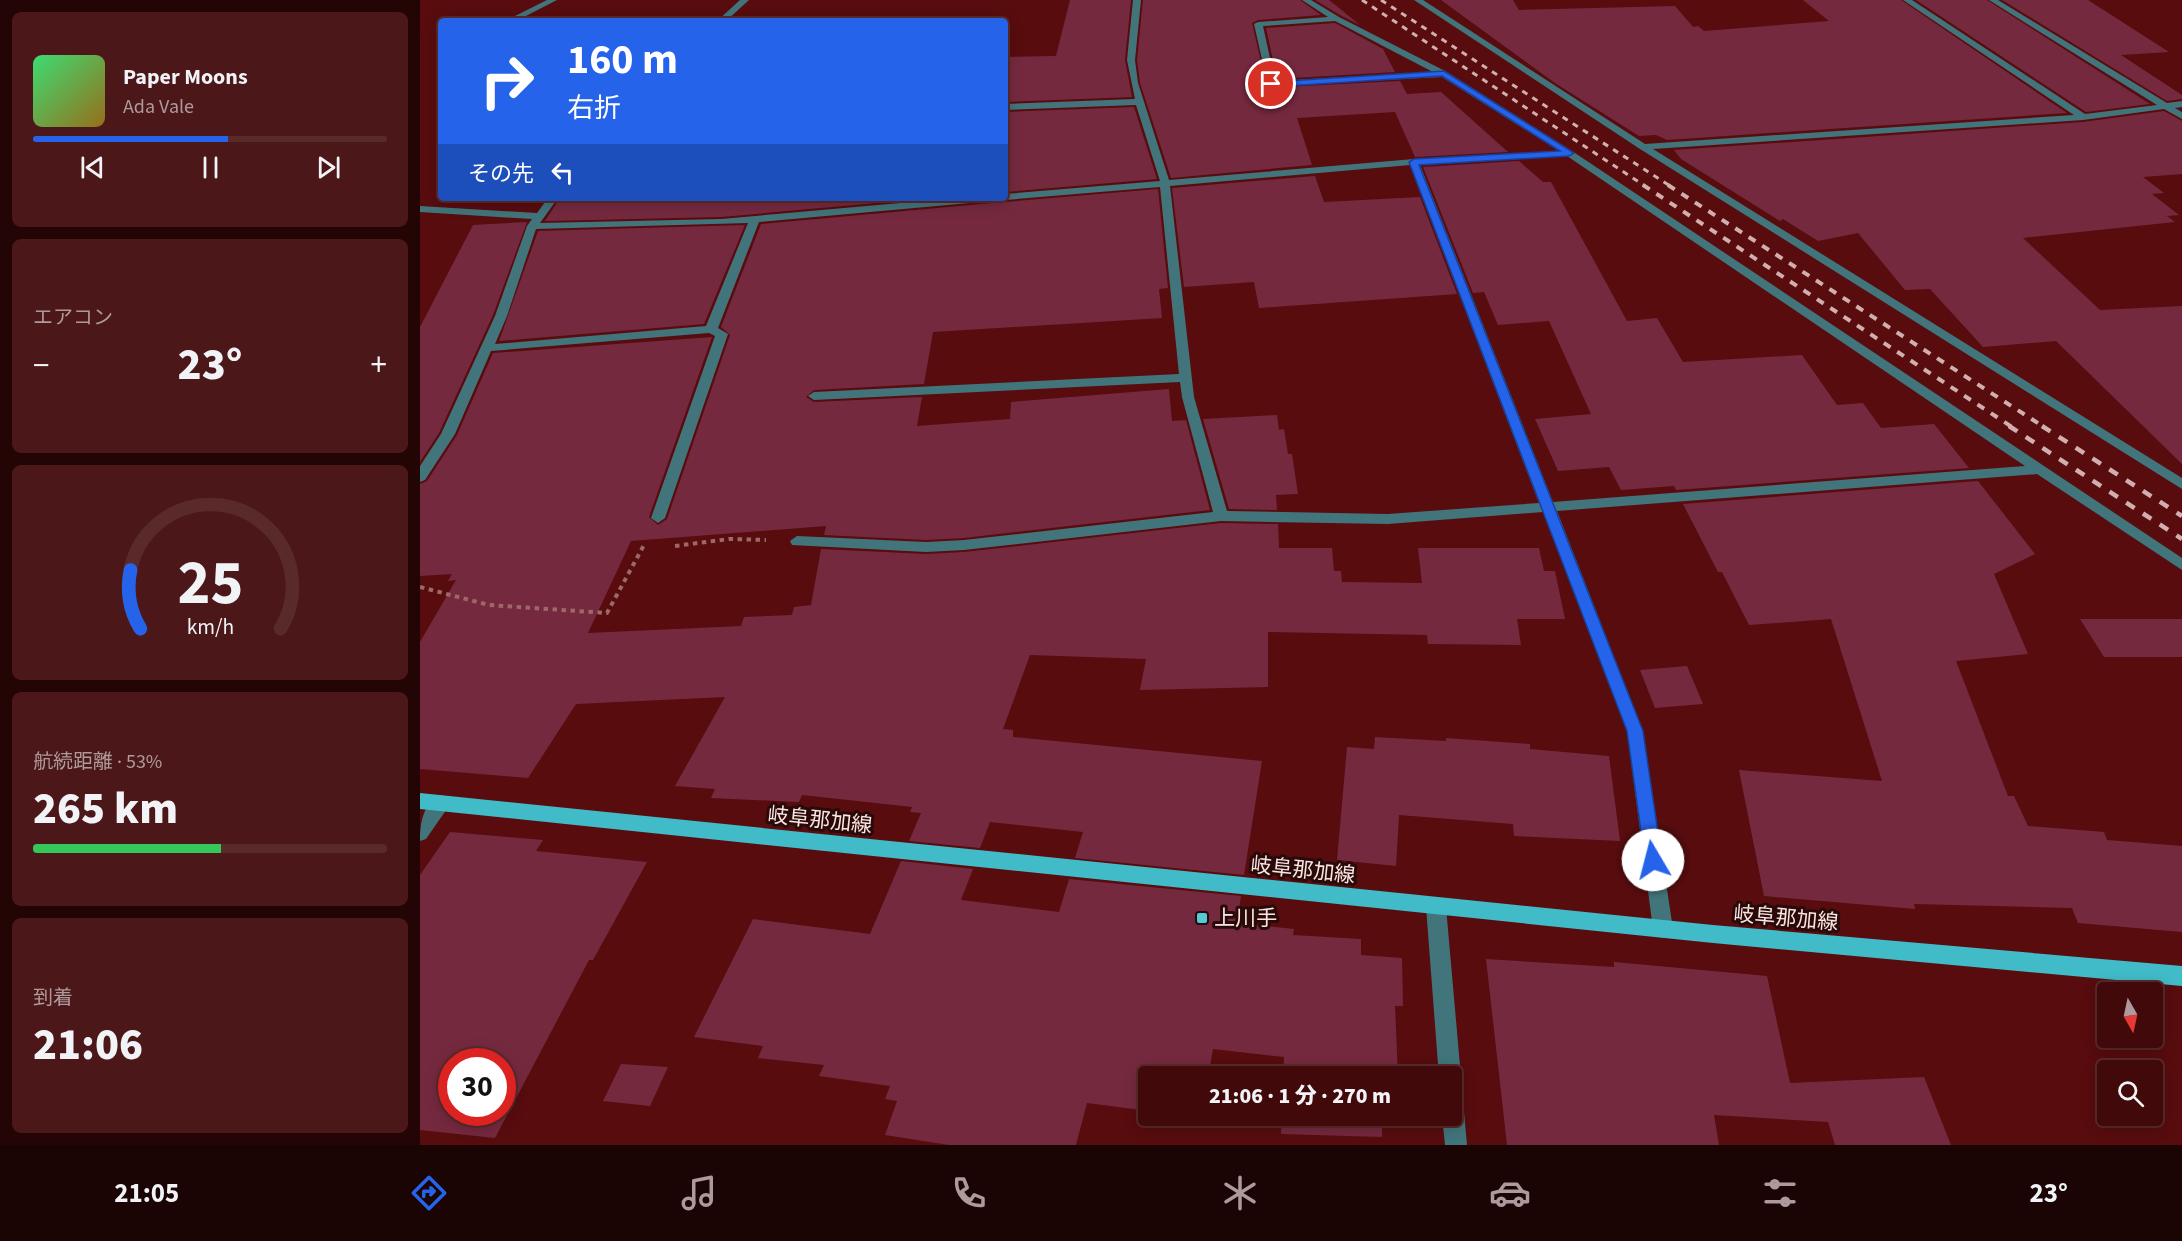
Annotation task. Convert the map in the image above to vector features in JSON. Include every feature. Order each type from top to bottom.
[{"type":"main road","name":"岐阜那加線","points":[[420,801],[1436,907],[2182,976]]},
{"type":"street","points":[[519,16],[553,0]]},
{"type":"street","points":[[724,18],[745,0]]},
{"type":"street","points":[[1137,0],[1131,60],[1138,102],[1165,182],[1188,397],[1221,516]]},
{"type":"street","points":[[1306,0],[1336,19],[1444,74],[1569,153],[2182,565]]},
{"type":"street","points":[[1418,0],[1643,147],[2182,484]]},
{"type":"street","points":[[1907,0],[2083,117]]},
{"type":"street","points":[[1993,0],[2182,116]]},
{"type":"street","points":[[1336,19],[1258,24],[1271,84],[1444,74]]},
{"type":"street","points":[[1008,107],[1138,102]]},
{"type":"street","points":[[1643,147],[2083,117],[2182,104]]},
{"type":"street","points":[[1008,197],[1414,162],[1569,153]]},
{"type":"street","points":[[1414,162],[1635,731],[1663,929]]},
{"type":"street","points":[[420,477],[448,434],[501,316],[536,221],[551,201]]},
{"type":"street","points":[[420,209],[536,221],[754,220],[960,201]]},
{"type":"street","points":[[711,329],[754,220]]},
{"type":"street","points":[[486,348],[711,329],[722,334],[658,518]]},
{"type":"street","points":[[814,396],[1185,378]]},
{"type":"street","points":[[796,541],[926,547],[964,545],[1221,516],[1388,519],[2041,469]]},
{"type":"street","points":[[420,833],[442,803]]},
{"type":"street","points":[[1436,907],[1449,1066]]},
{"type":"street","points":[[1454,1126],[1456,1145]]},
{"type":"path","points":[[420,587],[468,602],[524,610],[607,613],[658,518]]},
{"type":"path","points":[[663,547],[729,539],[796,541]]},
{"type":"path","points":[[642,550],[652,549]]},
{"type":"building","points":[[1070,0],[1131,0],[1125,60],[1132,97],[1008,102],[1008,57],[1056,56]]},
{"type":"building","points":[[1143,0],[1300,0],[1321,15],[1258,20],[1252,23],[1267,88],[1400,81],[1407,94],[1441,92],[1508,152],[1415,157],[1395,112],[1297,118],[1312,165],[1171,178],[1140,83],[1137,60]]},
{"type":"building","points":[[1315,0],[1329,0],[1360,25],[1340,15]]},
{"type":"building","points":[[1441,0],[1513,0],[1519,10],[1675,6],[1693,27],[1698,26],[1704,31],[1829,21],[1803,0],[1901,0],[2067,113],[1667,140],[1656,135],[1639,136],[1555,83]]},
{"type":"building","points":[[1916,0],[1987,0],[2150,104],[2086,112]]},
{"type":"building","points":[[2002,0],[2088,0],[2169,52],[2121,55],[2182,95],[2182,99],[2167,101]]},
{"type":"building","points":[[1335,23],[1383,49],[1395,72],[1277,79],[1266,28]]},
{"type":"building","points":[[1134,107],[1157,179],[1008,192],[1008,112]]},
{"type":"building","points":[[2164,111],[2182,121],[2182,174],[2143,177],[2164,193],[2152,194],[2179,215],[2167,216],[2175,222],[2023,238],[2100,310],[2182,306],[2182,464],[2056,341],[1983,347],[1930,289],[1905,290],[1858,233],[1818,241],[1783,219],[1780,221],[1681,159],[1674,150],[2083,122]]},
{"type":"building","points":[[1519,161],[1543,182],[1551,182],[1627,321],[1657,318],[1683,362],[1802,355],[1837,405],[1863,403],[1881,428],[1934,424],[1969,468],[1676,490],[1674,486],[1621,490],[1609,467],[1558,471],[1535,419],[1591,414],[1549,321],[1498,325],[1484,292],[1473,293],[1423,167]]},
{"type":"building","points":[[1315,176],[1324,202],[1420,197],[1457,294],[1259,308],[1254,282],[1184,287],[1172,188]]},
{"type":"building","points":[[1158,189],[1168,288],[1159,289],[1162,318],[933,332],[924,384],[814,390],[806,397],[814,402],[922,397],[917,426],[1010,419],[1011,402],[1169,389],[1172,421],[1186,420],[1210,510],[964,538],[926,540],[824,535],[826,526],[631,541],[588,633],[741,626],[744,617],[792,615],[794,607],[811,605],[821,549],[926,554],[964,552],[1221,523],[1278,524],[1279,548],[1332,548],[1334,571],[1341,571],[1342,582],[1422,583],[1418,548],[1539,548],[1544,571],[1555,571],[1565,619],[1517,619],[1521,645],[1428,644],[1427,635],[1268,632],[1268,687],[1140,690],[1146,659],[1030,655],[1003,729],[1013,730],[1013,737],[1262,761],[1244,875],[1075,858],[1083,832],[990,822],[980,848],[909,841],[921,813],[910,812],[912,807],[802,795],[799,802],[711,798],[715,789],[675,786],[725,697],[576,704],[528,778],[420,769],[420,642],[456,580],[448,581],[452,574],[420,576],[420,484],[427,481],[457,435],[493,353],[712,337],[649,517],[658,525],[667,519],[730,335],[721,327],[761,224],[996,201]]},
{"type":"building","points":[[558,201],[899,201],[721,217],[545,221]]},
{"type":"building","points":[[527,222],[493,315],[439,433],[420,462],[420,327],[473,225]]},
{"type":"building","points":[[745,225],[704,324],[499,341],[538,231]]},
{"type":"building","points":[[1277,415],[1279,430],[1284,429],[1288,454],[1292,454],[1298,494],[1276,495],[1277,510],[1229,509],[1203,419]]},
{"type":"building","points":[[1978,481],[2035,554],[1994,574],[2028,654],[1956,661],[2008,796],[2014,796],[2028,826],[2104,832],[2107,840],[2182,846],[2182,932],[2078,923],[2072,908],[1914,904],[1915,909],[1764,896],[1739,770],[1882,781],[1831,619],[1749,625],[1722,572],[1718,572],[1683,504]]},
{"type":"building","points":[[2080,619],[2182,619],[2182,657],[2104,657]]},
{"type":"building","points":[[1687,666],[1703,704],[1655,708],[1640,670]]},
{"type":"building","points":[[1375,737],[1446,741],[1446,738],[1530,744],[1530,749],[1609,756],[1620,841],[1514,836],[1513,824],[1399,815],[1396,866],[1337,860],[1347,747],[1374,749]]},
{"type":"building","points":[[450,832],[543,840],[536,851],[647,862],[593,960],[589,960],[516,1098],[516,1048],[438,1048],[438,1126],[501,1126],[495,1138],[420,1130],[420,875]]},
{"type":"building","points":[[901,861],[973,869],[961,900],[1059,912],[1069,879],[1241,896],[1237,923],[1294,929],[1293,935],[1361,939],[1361,955],[1402,958],[1403,1006],[1395,1006],[1398,1066],[1284,1066],[1284,1057],[1213,1049],[1210,1066],[1138,1066],[1138,1110],[1087,1103],[1076,1145],[949,1145],[885,1135],[897,1101],[885,1099],[890,1086],[819,1076],[824,1065],[758,1058],[763,1046],[694,1037],[753,919],[870,934]]},
{"type":"building","points":[[1486,959],[1614,967],[1614,962],[1767,976],[1790,1083],[1924,1077],[1951,1145],[1835,1145],[1828,1122],[1714,1115],[1719,1145],[1507,1145]]},
{"type":"building","points":[[621,1064],[668,1067],[650,1106],[603,1101]]},
{"type":"building","points":[[1281,1126],[1382,1126],[1382,1137],[1281,1134]]},
{"type":"railway","points":[[1362,0],[1645,186]]},
{"type":"railway","points":[[1381,0],[1670,186]]},
{"type":"railway","points":[[1643,185],[2012,427]]},
{"type":"railway","points":[[1668,185],[2044,427]]},
{"type":"railway","points":[[2009,426],[2182,539]]},
{"type":"railway","points":[[2042,426],[2182,516]]},
{"type":"place","name":"上川手","points":[[1202,918]]},
{"type":"route","points":[[1271,84],[1444,74],[1569,153],[1414,162],[1635,731],[1653,860]]}]
